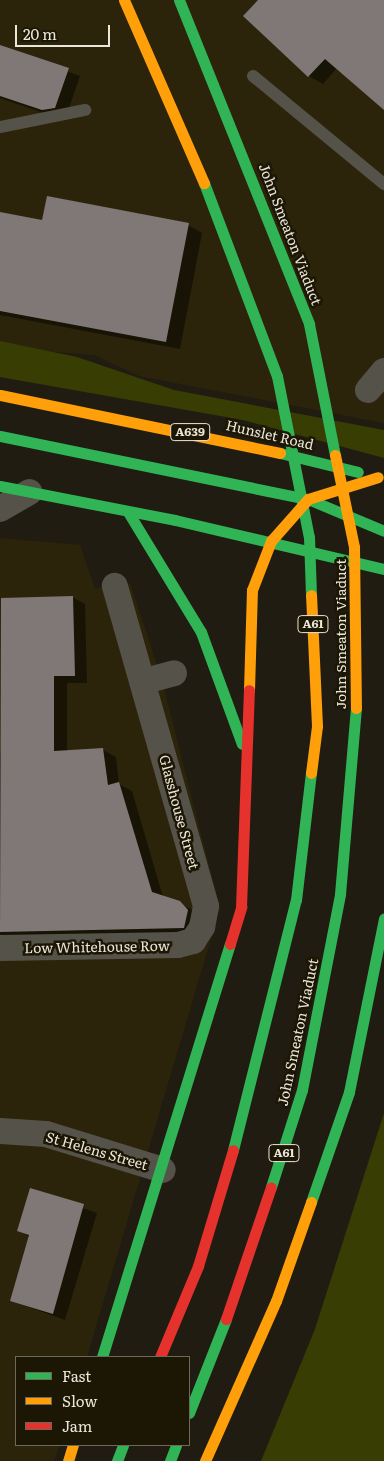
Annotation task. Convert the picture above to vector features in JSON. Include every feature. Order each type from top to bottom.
[{"type":"main road","name":"John Smeaton Viaduct","points":[[124,0],[225,231],[277,376],[309,536],[317,726],[296,900],[249,1096],[198,1266],[160,1356]]},
{"type":"main road","name":"John Smeaton Viaduct","points":[[179,0],[310,324],[354,547],[356,724],[340,894],[302,1090],[240,1284],[190,1410]]},
{"type":"main road","name":"Hunslet Road","points":[[0,395],[208,435],[381,478]]},
{"type":"main road","points":[[0,436],[308,499],[384,531]]},
{"type":"main road","points":[[102,1356],[164,1170],[241,906],[252,590],[270,541],[308,499],[381,478]]},
{"type":"main road","points":[[0,486],[270,541],[384,569]]},
{"type":"main road","points":[[128,512],[202,632],[247,760]]},
{"type":"main road","points":[[205,1461],[276,1301],[350,1092],[384,919]]},
{"type":"main road","points":[[68,1461],[73,1446]]},
{"type":"main road","points":[[117,1461],[124,1446]]},
{"type":"main road","points":[[170,1461],[176,1446]]},
{"type":"street","points":[[0,509],[30,492]]},
{"type":"street","name":"Glasshouse Street","points":[[114,586],[145,682],[206,906],[193,941]]},
{"type":"street","points":[[145,682],[174,672]]},
{"type":"street","name":"Low Whitehouse Row","points":[[0,948],[178,945],[193,941]]},
{"type":"street","name":"St Helens Street","points":[[0,1131],[46,1134],[164,1170]]},
{"type":"lane","points":[[253,76],[384,184]]},
{"type":"lane","points":[[0,128],[86,110]]},
{"type":"shaded area","points":[[0,0],[384,0],[384,423],[139,376],[94,355],[0,348]]},
{"type":"shaded area","points":[[0,538],[80,545],[95,589],[130,583],[161,677],[220,908],[87,1356],[15,1356],[15,1446],[60,1446],[54,1461],[0,1461]]},
{"type":"green space","points":[[0,341],[77,357],[174,390],[384,430],[384,458],[243,420],[0,377]]},
{"type":"green space","points":[[384,1113],[384,1461],[261,1461],[315,1329]]},
{"type":"building","points":[[258,0],[384,0],[384,110],[325,59],[308,77],[243,16]]},
{"type":"building","points":[[0,45],[69,68],[55,108],[42,110],[0,96]]},
{"type":"building","points":[[47,196],[189,223],[166,342],[0,311],[0,212],[42,220]]},
{"type":"building","points":[[73,596],[75,676],[54,676],[54,751],[103,748],[108,785],[119,782],[152,892],[180,901],[188,910],[184,928],[0,932],[1,598]]},
{"type":"building","points":[[30,1188],[84,1204],[53,1314],[10,1301],[29,1235],[17,1231]]},
{"type":"traffic: fast","points":[[179,0],[309,324],[335,455]]},
{"type":"traffic: fast","points":[[204,183],[277,376],[309,537],[311,595]]},
{"type":"traffic: fast","points":[[0,436],[308,499],[384,531]]},
{"type":"traffic: fast","points":[[280,453],[358,472]]},
{"type":"traffic: fast","points":[[0,486],[175,520],[384,569]]},
{"type":"traffic: fast","points":[[128,512],[201,632],[242,744]]},
{"type":"traffic: fast","points":[[271,1187],[302,1090],[340,894],[356,708]]},
{"type":"traffic: fast","points":[[233,1150],[296,900],[311,773]]},
{"type":"traffic: fast","points":[[311,1202],[349,1092],[384,919]]},
{"type":"traffic: fast","points":[[102,1356],[230,944]]},
{"type":"traffic: fast","points":[[190,1410],[226,1319]]},
{"type":"traffic: fast","points":[[117,1461],[123,1446]]},
{"type":"traffic: fast","points":[[170,1461],[176,1446]]},
{"type":"traffic: slow","points":[[124,0],[204,183]]},
{"type":"traffic: slow","points":[[0,395],[280,453]]},
{"type":"traffic: slow","points":[[335,455],[354,547],[356,708]]},
{"type":"traffic: slow","points":[[249,690],[252,590],[271,541],[308,499],[378,477]]},
{"type":"traffic: slow","points":[[311,595],[317,726],[311,773]]},
{"type":"traffic: slow","points":[[205,1461],[276,1301],[311,1202]]},
{"type":"traffic: slow","points":[[68,1461],[73,1446]]},
{"type":"traffic: jam","points":[[230,944],[241,907],[249,690]]},
{"type":"traffic: jam","points":[[160,1356],[198,1266],[233,1150]]},
{"type":"traffic: jam","points":[[226,1319],[271,1187]]}]
